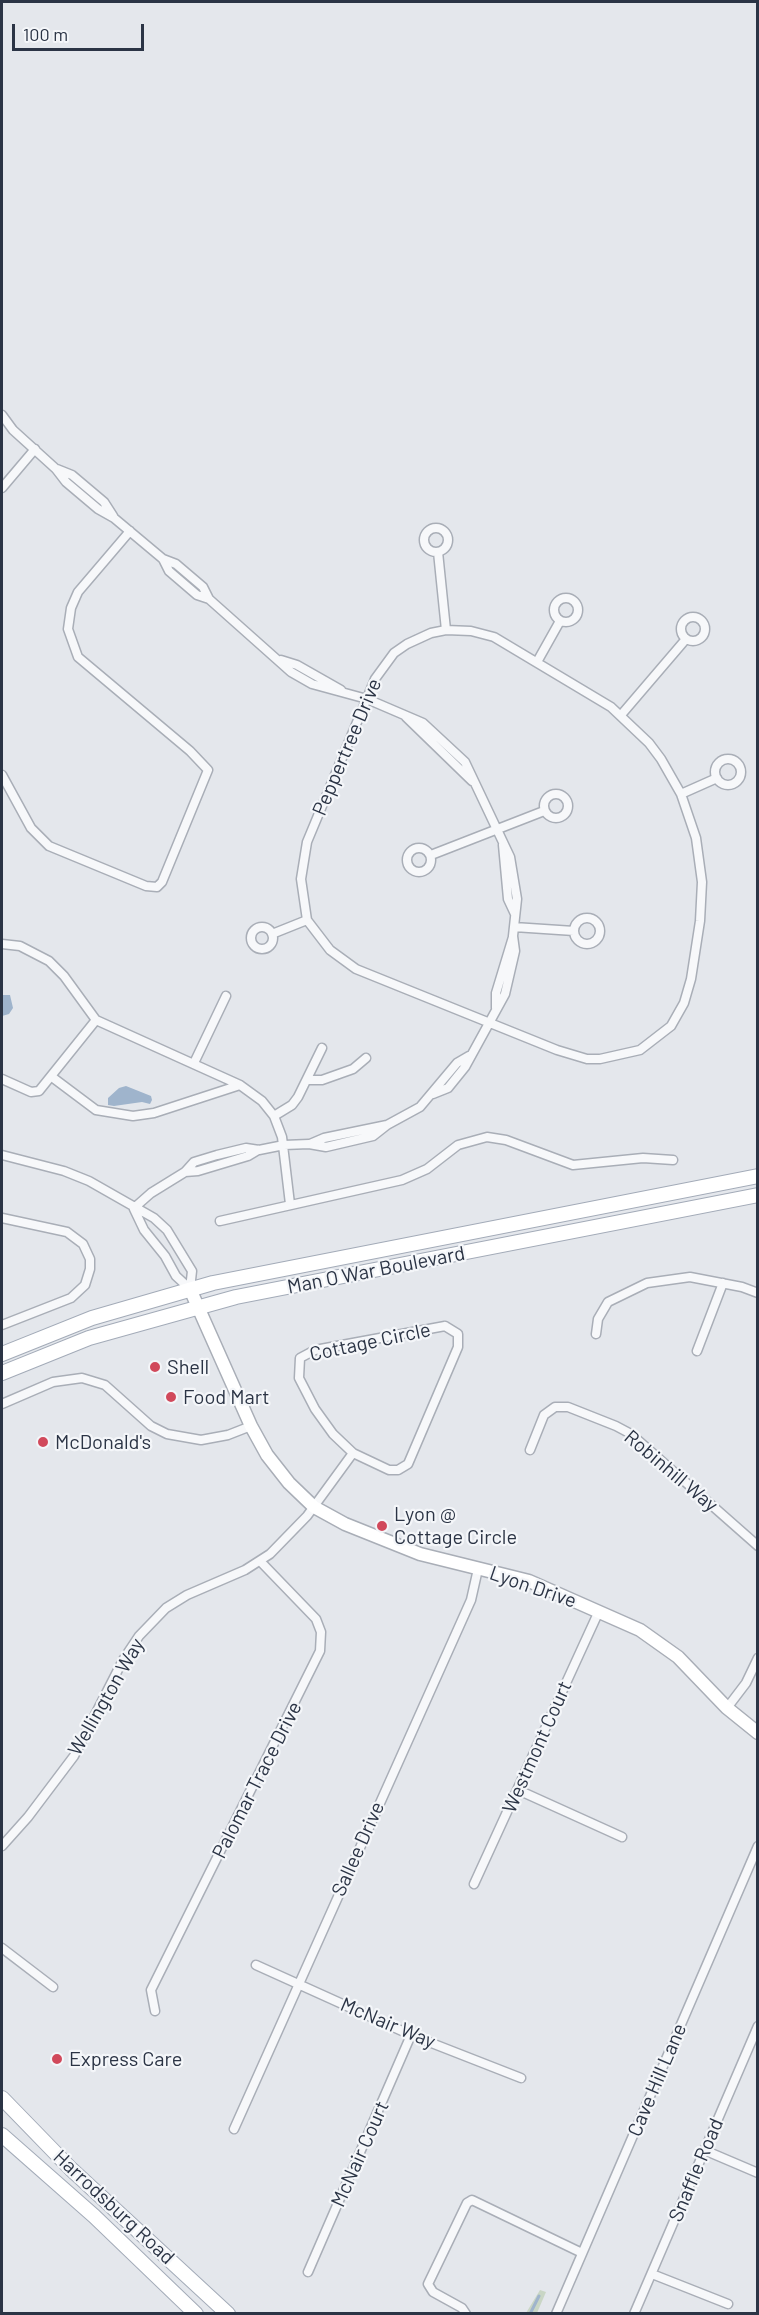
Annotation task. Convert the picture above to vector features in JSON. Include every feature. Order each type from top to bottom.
[{"type":"main road","name":"Man O War Boulevard","points":[[2,1354],[92,1318],[190,1289],[758,1176]]},
{"type":"main road","name":"Man O War Boulevard","points":[[2,1373],[89,1338],[198,1306],[758,1195]]},
{"type":"main road","name":"Harrodsburg Road","points":[[2,2098],[71,2169],[228,2313]]},
{"type":"main road","name":"Harrodsburg Road","points":[[2,2135],[94,2216],[196,2313]]},
{"type":"street","points":[[2,415],[13,430],[56,469],[66,482],[163,559],[176,564],[203,587],[209,599],[280,659],[297,664],[342,691],[367,699],[405,717],[472,781],[503,844],[502,859],[508,899],[515,914],[514,932],[496,993],[496,1008],[470,1056],[457,1063],[420,1107],[387,1125],[373,1136],[326,1147],[309,1144],[259,1149],[248,1156],[198,1172],[185,1172],[151,1193],[134,1209]]},
{"type":"street","points":[[2,425],[13,430]]},
{"type":"street","points":[[2,488],[34,449]]},
{"type":"street","points":[[2,775],[31,828],[49,846],[146,886],[158,887],[162,882],[208,770],[190,751],[78,657],[68,629],[71,609],[78,592],[130,531]]},
{"type":"street","points":[[438,552],[446,630]]},
{"type":"street","points":[[537,662],[560,621]]},
{"type":"street","name":"Peppertree Drive","points":[[446,630],[471,631],[494,637],[621,715],[661,759],[681,794],[696,838],[702,902],[689,991],[671,1026],[640,1050],[600,1059],[566,1053],[356,969],[330,950],[308,920],[300,879],[307,842],[375,679],[394,653],[420,637],[446,630]]},
{"type":"street","points":[[621,715],[686,639]]},
{"type":"street","points":[[681,794],[717,778]]},
{"type":"street","points":[[431,855],[544,811]]},
{"type":"street","points":[[272,934],[308,920]]},
{"type":"street","points":[[514,932],[574,931]]},
{"type":"street","points":[[2,944],[20,946],[49,961],[64,976],[96,1020],[240,1085],[262,1101],[274,1116],[284,1145],[290,1204]]},
{"type":"street","points":[[194,1063],[226,996]]},
{"type":"street","points":[[2,1079],[36,1092],[43,1089],[96,1020]]},
{"type":"street","points":[[274,1116],[292,1105],[307,1080],[322,1047]]},
{"type":"street","points":[[307,1080],[322,1080],[342,1073],[358,1067],[366,1058]]},
{"type":"street","points":[[52,1077],[96,1110],[134,1116],[154,1113],[240,1085]]},
{"type":"street","points":[[220,1221],[402,1180],[426,1168],[458,1145],[487,1137],[506,1140],[573,1166],[644,1158],[673,1160]]},
{"type":"street","name":"Lyon Drive","points":[[2,1155],[64,1171],[89,1181],[134,1209],[154,1218],[167,1230],[192,1271],[190,1289]]},
{"type":"street","name":"Lyon Drive","points":[[134,1209],[144,1230],[165,1256],[176,1276],[190,1289],[251,1426],[277,1470],[314,1507],[345,1524],[438,1560],[529,1581],[640,1630],[678,1658],[727,1708],[758,1733]]},
{"type":"street","points":[[2,1218],[66,1232],[83,1244],[90,1259],[90,1269],[85,1285],[71,1298],[2,1325]]},
{"type":"street","points":[[596,1334],[598,1320],[604,1307],[633,1288],[675,1277],[690,1277],[723,1283],[758,1293]]},
{"type":"street","points":[[697,1351],[723,1283]]},
{"type":"street","name":"Cottage Circle","points":[[435,1326],[445,1326],[455,1330],[459,1338],[458,1347],[408,1464],[398,1470],[389,1470],[353,1453],[333,1434],[315,1409],[299,1378],[300,1358],[315,1350],[435,1326]]},
{"type":"street","points":[[2,1404],[53,1382],[82,1378],[105,1385],[151,1426],[167,1434],[201,1440],[228,1435],[251,1426]]},
{"type":"street","name":"Robinhill Way","points":[[530,1449],[544,1415],[555,1407],[568,1407],[616,1426],[631,1434],[758,1546]]},
{"type":"street","points":[[314,1507],[353,1453]]},
{"type":"street","name":"Wellington Way","points":[[2,1846],[28,1817],[74,1756],[123,1660],[139,1636],[166,1608],[187,1594],[260,1561],[286,1539],[314,1507]]},
{"type":"street","name":"Palomar Trace Drive","points":[[155,2012],[151,1990],[320,1651],[321,1632],[316,1619],[260,1561]]},
{"type":"street","name":"Sallee Drive","points":[[234,2129],[471,1600],[478,1569]]},
{"type":"street","name":"Westmont Court","points":[[474,1884],[598,1611]]},
{"type":"street","points":[[727,1708],[746,1683],[758,1658]]},
{"type":"street","points":[[518,1790],[622,1837]]},
{"type":"street","name":"Cave Hill Lane","points":[[556,2313],[758,1846]]},
{"type":"street","points":[[2,1948],[53,1987]]},
{"type":"street","name":"McNair Way","points":[[256,1965],[411,2035],[521,2078]]},
{"type":"street","name":"Snaffle Road","points":[[634,2313],[758,2026]]},
{"type":"street","name":"McNair Court","points":[[308,2272],[411,2035]]},
{"type":"street","points":[[704,2150],[758,2173]]},
{"type":"street","points":[[466,2313],[462,2308],[433,2292],[428,2284],[467,2203],[472,2200],[582,2253]]},
{"type":"street","points":[[652,2274],[728,2304]]},
{"type":"green space","points":[[540,2290],[546,2292],[537,2313],[526,2313]]},
{"type":"water","points":[[2,995],[10,995],[13,1008],[9,1014],[2,1016]]},
{"type":"water","points":[[126,1086],[151,1096],[150,1104],[142,1102],[108,1105],[108,1098],[119,1088]]},
{"type":"waterway","points":[[530,2314],[539,2296]]},
{"type":"place","name":"Shell","points":[[155,1367]]},
{"type":"place","name":"Food Mart","points":[[171,1397]]},
{"type":"place","name":"McDonald's","points":[[43,1442]]},
{"type":"place","name":"Lyon @ Cottage Circle","points":[[382,1526]]},
{"type":"place","name":"Express Care","points":[[57,2059]]}]
